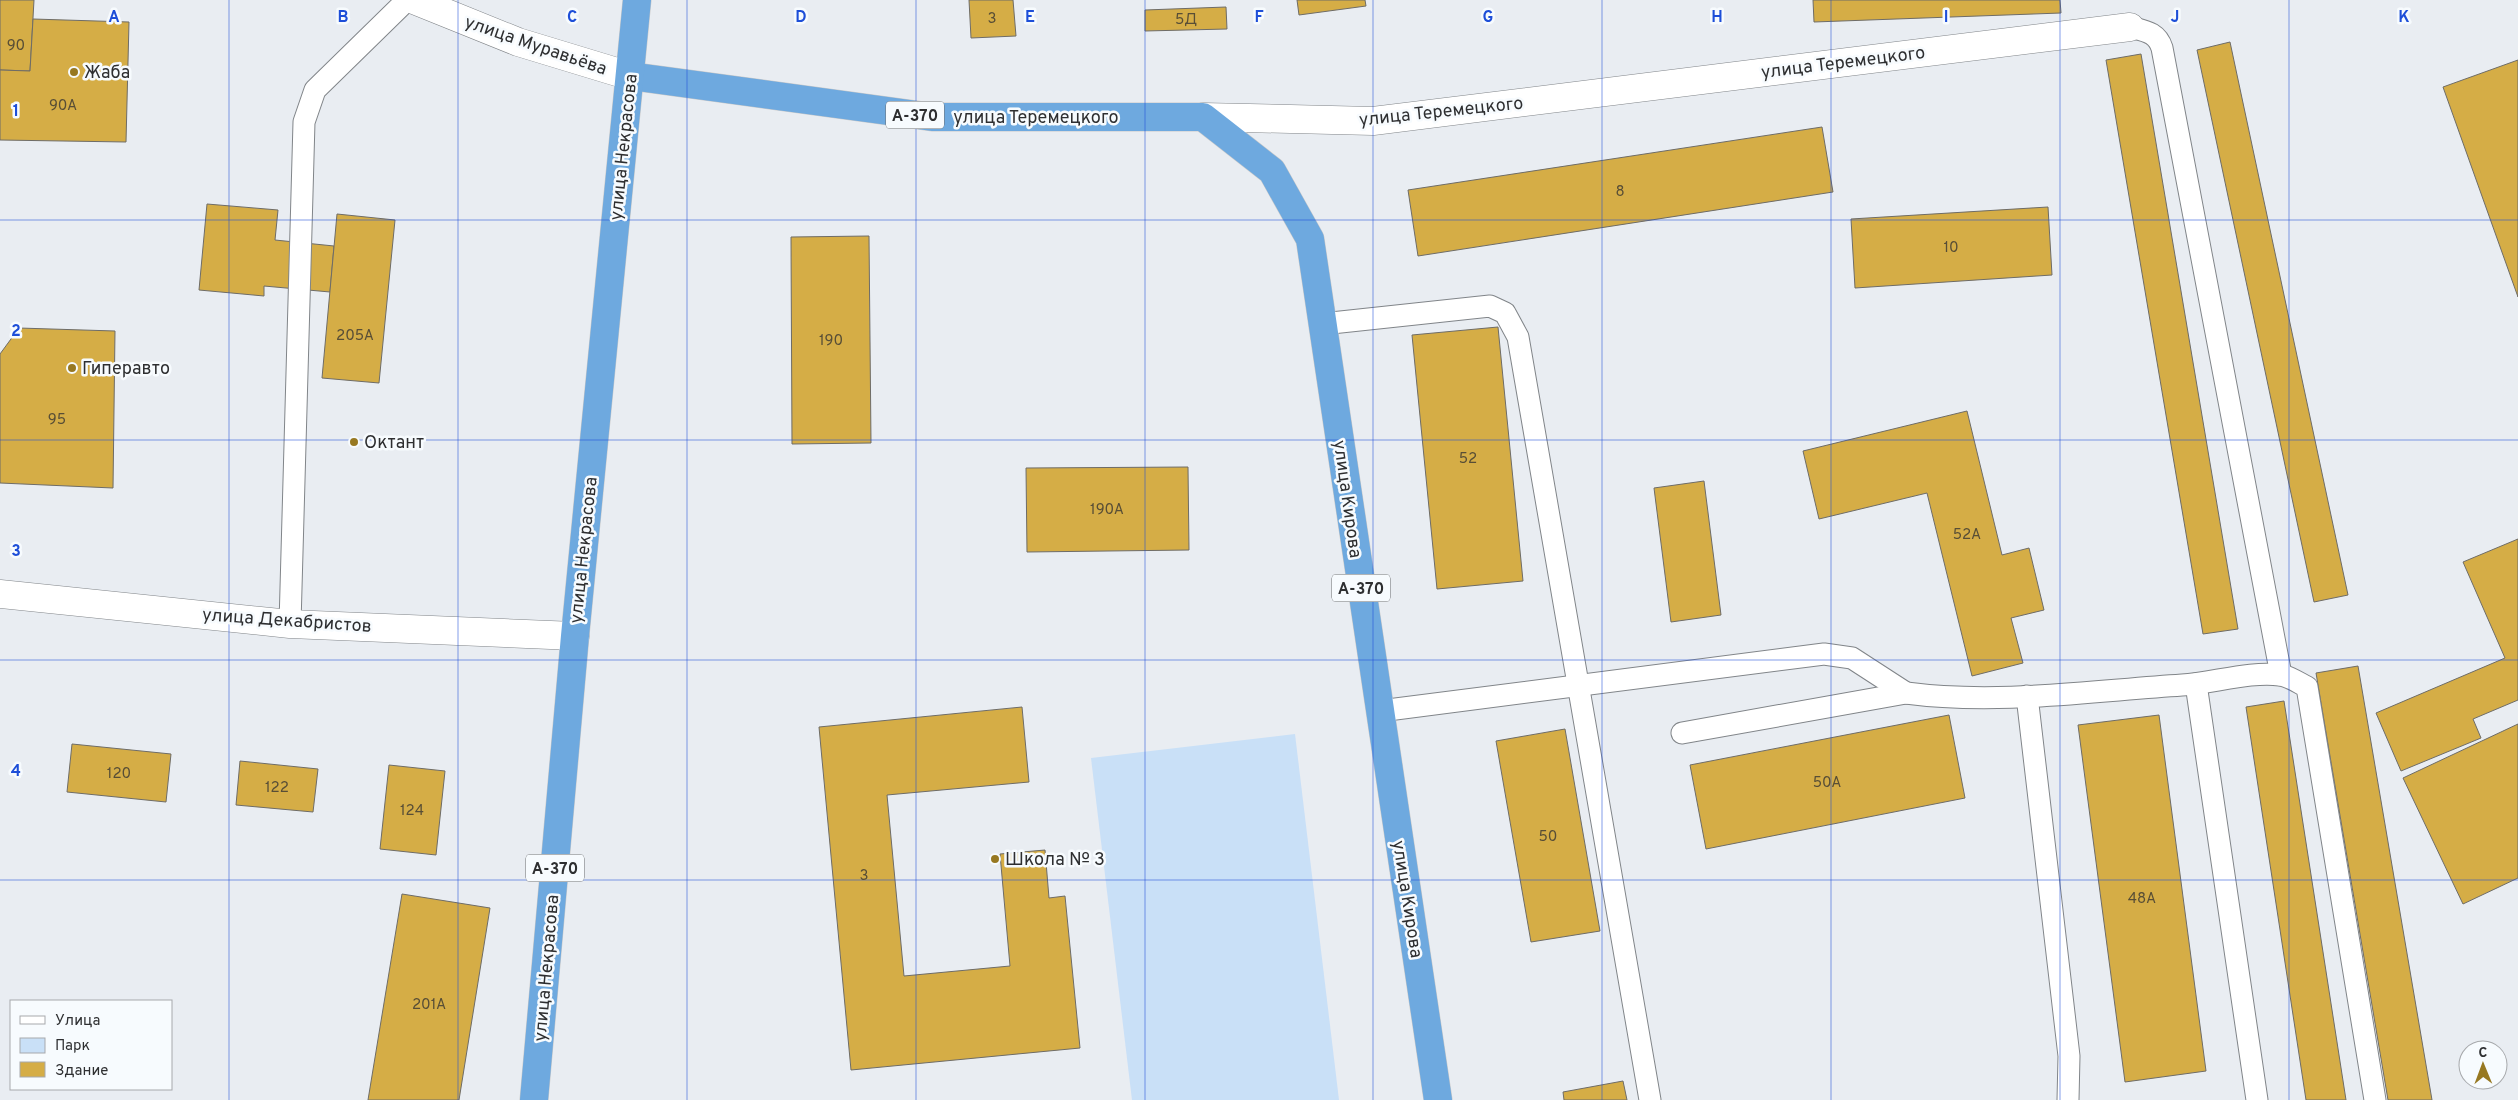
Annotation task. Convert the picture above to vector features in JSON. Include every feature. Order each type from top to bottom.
[{"type":"highway","name":"улица Некрасова","points":[[534,1100],[575,636],[637,0]]},
{"type":"highway","name":"улица Теремецкого","points":[[630,76],[932,117],[1203,117]]},
{"type":"highway","name":"улица Кирова","points":[[1203,117],[1272,171],[1310,238],[1438,1100]]},
{"type":"street","name":"улица Муравьёва","points":[[414,0],[518,42],[630,76]]},
{"type":"street","name":"улица Теремецкого","points":[[1203,117],[1373,121],[2130,27]]},
{"type":"street","name":"улица Декабристов","points":[[0,594],[290,624],[575,636]]},
{"type":"lane","points":[[290,624],[304,122],[315,90],[407,0]]},
{"type":"lane","points":[[2130,27],[2153,33],[2160,40],[2162,48],[2281,675]]},
{"type":"lane","points":[[1322,324],[1490,306],[1505,313],[1518,337],[1650,1100]]},
{"type":"lane","points":[[1380,712],[1824,654],[1852,658],[1906,692]]},
{"type":"lane","points":[[1682,733],[1906,692],[1935,697],[2028,696],[2196,684],[2260,675],[2281,675],[2307,687],[2375,1100]]},
{"type":"lane","points":[[2196,684],[2257,1100]]},
{"type":"lane","points":[[2028,696],[2069,1056],[2068,1100]]},
{"type":"green space","points":[[1295,734],[1339,1100],[1132,1100],[1091,758]]},
{"type":"building","points":[[0,0],[34,0],[30,71],[0,70]]},
{"type":"building","points":[[969,0],[1013,0],[1016,36],[971,38]]},
{"type":"building","points":[[1297,0],[1365,0],[1366,6],[1299,15]]},
{"type":"building","points":[[1813,0],[2060,0],[2061,13],[1814,22]]},
{"type":"building","points":[[1226,7],[1227,29],[1145,31],[1145,10]]},
{"type":"building","points":[[33,19],[129,22],[126,142],[0,140],[0,70],[30,71]]},
{"type":"building","points":[[2230,42],[2348,595],[2314,602],[2197,50]]},
{"type":"building","points":[[2141,54],[2238,629],[2203,634],[2106,60]]},
{"type":"building","points":[[2518,60],[2518,297],[2443,87]]},
{"type":"building","points":[[1822,127],[1833,192],[1418,256],[1408,190]]},
{"type":"building","points":[[207,204],[278,210],[275,240],[334,246],[330,292],[264,286],[264,296],[199,290]]},
{"type":"building","points":[[2048,207],[2052,275],[1855,288],[1851,219]]},
{"type":"building","points":[[337,214],[395,220],[379,383],[322,378]]},
{"type":"building","points":[[869,236],[871,443],[792,444],[791,237]]},
{"type":"building","points":[[1498,327],[1523,581],[1437,589],[1412,335]]},
{"type":"building","points":[[19,328],[115,331],[113,488],[0,483],[0,354]]},
{"type":"building","points":[[1967,411],[2002,555],[2029,548],[2044,610],[2011,618],[2023,663],[1972,676],[1927,493],[1819,519],[1803,451]]},
{"type":"building","points":[[1188,467],[1189,550],[1027,552],[1026,468]]},
{"type":"building","points":[[1704,481],[1721,615],[1671,622],[1654,488]]},
{"type":"building","points":[[2518,539],[2518,700],[2473,719],[2481,738],[2401,771],[2376,713],[2505,658],[2463,562]]},
{"type":"building","points":[[2358,666],[2432,1100],[2388,1100],[2316,673]]},
{"type":"building","points":[[2284,701],[2346,1100],[2306,1100],[2246,707]]},
{"type":"building","points":[[1022,707],[1029,782],[887,795],[904,976],[1010,966],[1000,854],[1045,850],[1049,898],[1065,896],[1080,1048],[851,1070],[819,727]]},
{"type":"building","points":[[1949,715],[1965,798],[1706,849],[1690,765]]},
{"type":"building","points":[[2159,715],[2206,1071],[2125,1082],[2078,725]]},
{"type":"building","points":[[2518,724],[2518,878],[2463,904],[2403,778]]},
{"type":"building","points":[[1565,729],[1600,931],[1531,942],[1496,741]]},
{"type":"building","points":[[72,744],[171,754],[166,802],[67,792]]},
{"type":"building","points":[[240,761],[318,769],[313,812],[236,805]]},
{"type":"building","points":[[389,765],[445,771],[436,855],[380,849]]},
{"type":"building","points":[[402,894],[490,908],[459,1100],[368,1100]]},
{"type":"building","points":[[1623,1081],[1627,1100],[1564,1100],[1563,1092]]},
{"type":"place","name":"Жаба","points":[[74,72]]},
{"type":"place","name":"Гиперавто","points":[[72,368]]},
{"type":"place","name":"Октант","points":[[354,442]]},
{"type":"place","name":"Школа № 3","points":[[995,859]]}]
